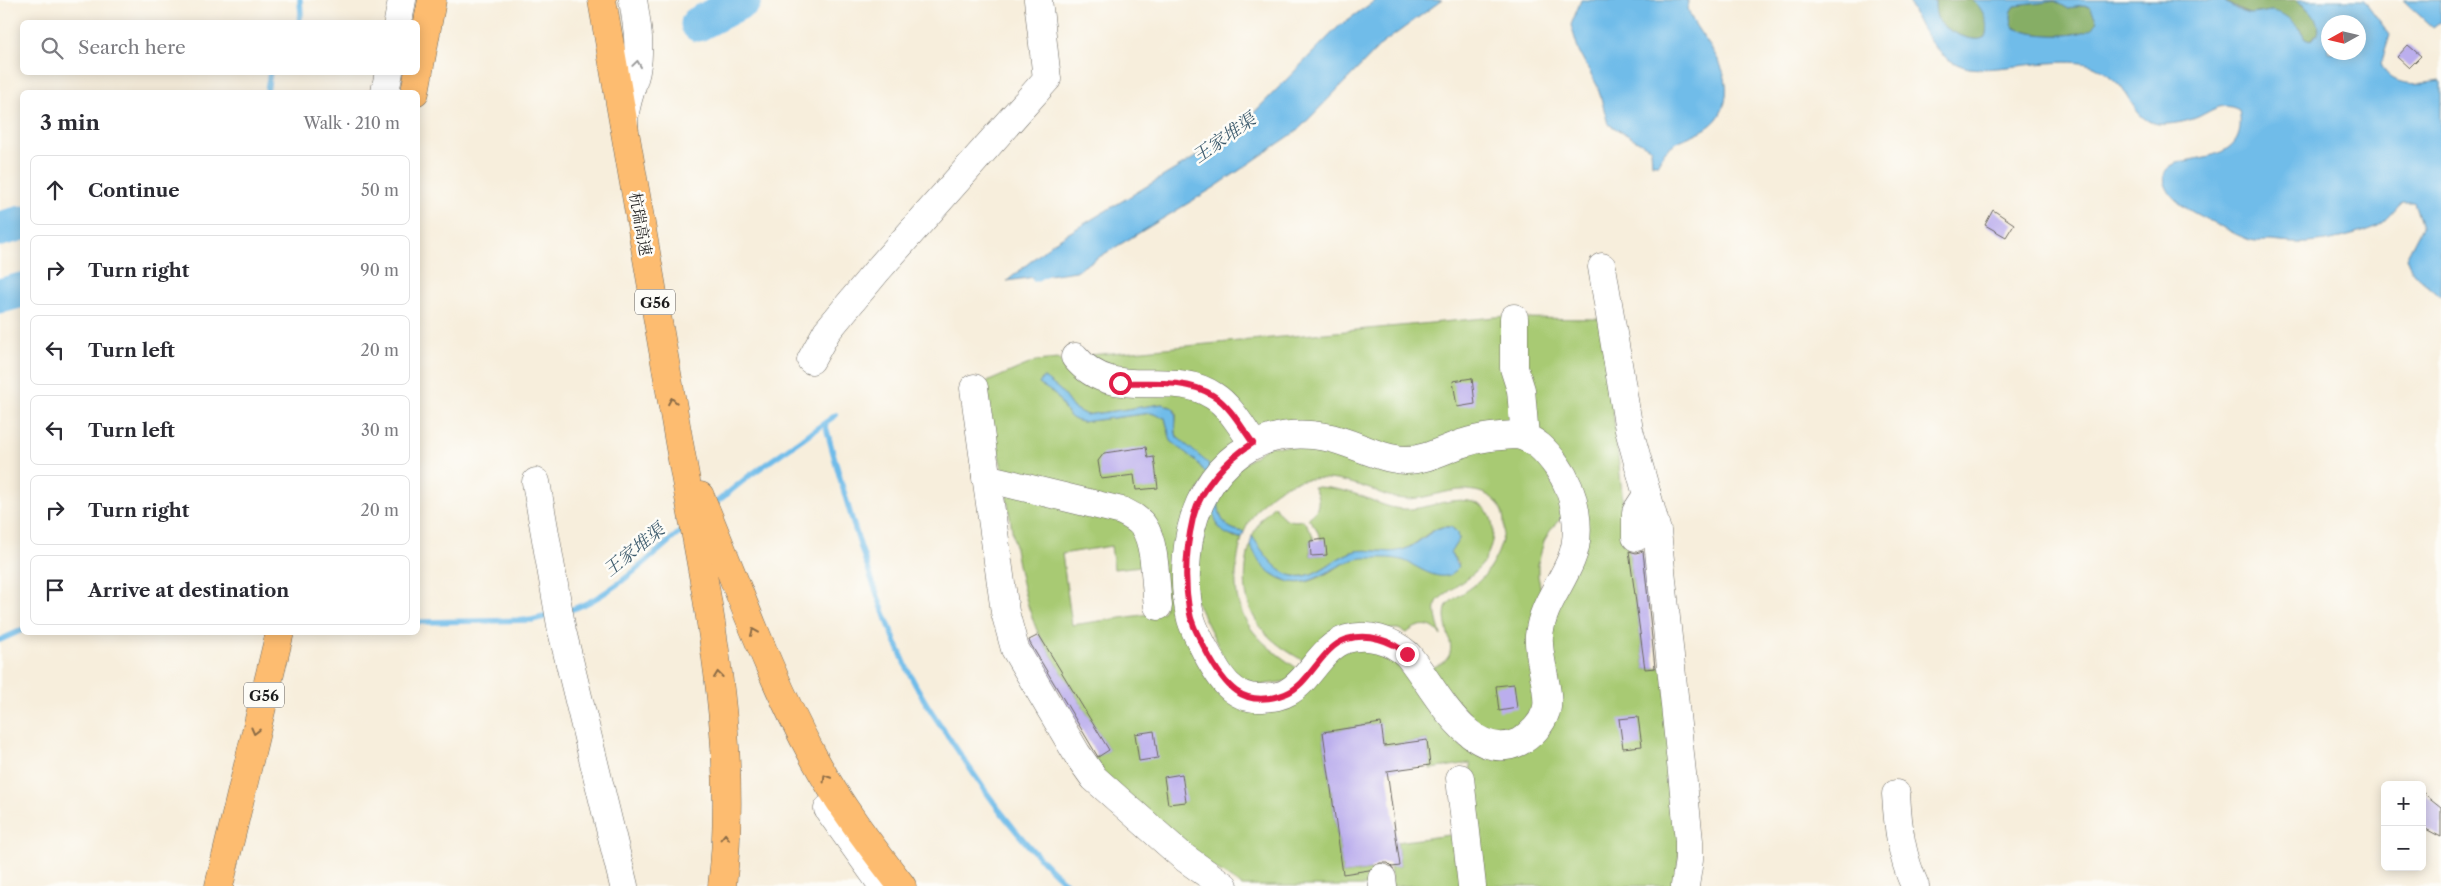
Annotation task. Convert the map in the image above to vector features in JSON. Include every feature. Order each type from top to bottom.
[{"type":"highway","points":[[420,65],[432,0]]},
{"type":"highway","name":"杭瑞高速","points":[[602,0],[680,449]]},
{"type":"highway","points":[[415,90],[418,75]]},
{"type":"highway","points":[[680,449],[711,618],[720,693],[726,807],[725,865],[722,886]]},
{"type":"highway","points":[[680,449],[752,627],[814,758],[854,823],[902,886]]},
{"type":"highway","name":"G56","points":[[248,757],[279,635]]},
{"type":"highway","points":[[202,886],[248,757]]},
{"type":"highway","points":[[219,886],[248,757]]},
{"type":"street","points":[[398,20],[402,0]]},
{"type":"street","points":[[625,128],[625,107],[638,60],[638,30],[633,0]]},
{"type":"street","points":[[810,360],[827,331],[870,279],[1047,79],[1038,0]]},
{"type":"street","points":[[385,90],[388,75]]},
{"type":"street","points":[[1602,267],[1629,430],[1657,531],[1689,841],[1689,860],[1685,886]]},
{"type":"street","points":[[1514,318],[1514,368],[1521,390],[1525,436]]},
{"type":"street","points":[[1075,357],[1091,374],[1112,382],[1168,384],[1205,391],[1224,404],[1253,443]]},
{"type":"street","points":[[974,388],[1005,612],[1015,650],[1077,754],[1094,778],[1182,856],[1224,886]]},
{"type":"street","points":[[1516,435],[1525,436],[1538,444],[1566,478],[1573,496],[1575,537],[1572,558],[1550,598],[1540,627],[1539,652],[1547,697],[1547,710],[1526,739],[1514,744],[1500,746],[1485,744],[1462,728],[1407,654],[1398,646],[1385,640],[1373,638],[1346,639],[1324,655],[1302,681],[1287,693],[1273,697],[1254,698],[1239,694],[1226,685],[1216,670],[1191,619],[1186,556],[1195,513],[1207,486],[1241,451],[1253,443],[1291,436],[1325,436],[1385,456],[1408,460],[1430,456],[1480,438],[1516,435]]},
{"type":"street","points":[[986,478],[1122,511],[1134,517],[1143,526],[1150,538],[1158,606]]},
{"type":"street","points":[[536,482],[558,599],[562,631],[624,886]]},
{"type":"street","points":[[1636,537],[1636,512],[1647,495]]},
{"type":"street","points":[[1005,612],[1030,640]]},
{"type":"street","points":[[1460,778],[1472,886]]},
{"type":"street","points":[[1896,794],[1898,834],[1906,865],[1916,886]]},
{"type":"street","points":[[828,809],[882,886]]},
{"type":"green space","points":[[1935,0],[1973,0],[1985,17],[1987,27],[1985,37],[1980,39],[1967,38],[1946,28],[1938,20]]},
{"type":"green space","points":[[2222,0],[2296,0],[2312,13],[2318,22],[2318,31],[2311,41],[2306,39],[2300,29],[2273,11],[2250,14]]},
{"type":"green space","points":[[2055,1],[2067,8],[2090,7],[2097,21],[2094,27],[2087,31],[2066,35],[2042,35],[2013,27],[2011,14],[2015,6]]},
{"type":"green space","points":[[1506,316],[1518,420],[1423,454],[1261,436],[1239,414],[1124,379],[1090,355]]},
{"type":"green space","points":[[1521,318],[1603,319],[1627,538],[1645,669],[1665,667],[1668,731],[1680,842],[1676,886],[1482,886],[1470,763],[1430,769],[1427,740],[1384,746],[1380,723],[1323,732],[1343,874],[1371,870],[1373,886],[1242,886],[1208,864],[1165,829],[1113,784],[1092,760],[1109,750],[1039,635],[1032,618],[1018,565],[1006,492],[1010,490],[1111,515],[1133,526],[1141,536],[1146,558],[1141,566],[1114,569],[1111,546],[1062,554],[1072,625],[1163,612],[1165,609],[1161,564],[1155,537],[1148,525],[1125,506],[1007,475],[1003,472],[982,384],[1036,361],[1058,359],[1078,375],[1100,384],[1186,391],[1206,399],[1224,414],[1241,439],[1238,447],[1213,471],[1178,438],[1175,430],[1176,412],[1173,408],[1162,404],[1086,415],[1073,408],[1060,390],[1043,378],[1039,384],[1054,394],[1068,415],[1082,422],[1151,413],[1165,418],[1171,441],[1196,461],[1208,476],[1198,491],[1190,509],[1185,528],[1180,569],[1181,589],[1188,626],[1215,678],[1227,692],[1243,701],[1264,704],[1281,701],[1296,693],[1331,658],[1344,649],[1359,644],[1378,645],[1402,658],[1412,669],[1455,731],[1482,749],[1505,752],[1522,746],[1533,739],[1543,729],[1550,717],[1552,691],[1545,637],[1547,623],[1555,602],[1577,562],[1582,538],[1580,506],[1573,480],[1567,469],[1545,443],[1531,422],[1520,357],[1519,331]]},
{"type":"green space","points":[[1472,445],[1535,449],[1569,516],[1558,521],[1550,531],[1544,541],[1538,564],[1538,576],[1543,600],[1534,722],[1491,740],[1427,669],[1440,664],[1448,658],[1450,643],[1445,615],[1447,605],[1481,579],[1496,557],[1504,530],[1503,517],[1499,505],[1490,496],[1475,491],[1458,490],[1424,497],[1401,499],[1344,482],[1309,479],[1293,482],[1279,489],[1254,514],[1244,532],[1235,530],[1223,521],[1220,515],[1216,483],[1269,446],[1353,449]]},
{"type":"green space","points":[[1313,487],[1347,492],[1396,508],[1419,508],[1460,500],[1480,505],[1487,511],[1493,528],[1490,548],[1481,566],[1437,602],[1436,615],[1441,636],[1438,631],[1430,626],[1416,627],[1407,633],[1398,629],[1392,629],[1310,664],[1291,654],[1263,631],[1254,617],[1248,602],[1245,586],[1250,545],[1271,573],[1283,580],[1301,583],[1320,577],[1347,562],[1366,557],[1400,559],[1429,572],[1440,574],[1454,571],[1459,563],[1450,553],[1459,539],[1458,533],[1451,528],[1445,527],[1438,528],[1411,546],[1399,551],[1365,550],[1352,552],[1306,576],[1287,574],[1271,562],[1252,536],[1261,519],[1274,505],[1286,518],[1294,521],[1303,520],[1311,531],[1314,540],[1310,541],[1311,556],[1327,554],[1316,528],[1308,518],[1315,512],[1318,504],[1316,491]]},
{"type":"green space","points":[[1210,492],[1218,527],[1234,538],[1242,538],[1237,563],[1236,584],[1238,602],[1244,618],[1267,645],[1283,659],[1303,672],[1296,680],[1239,688],[1193,595]]},
{"type":"green space","points":[[1454,835],[1463,886],[1392,886],[1390,867],[1400,866],[1397,842]]},
{"type":"water","points":[[1376,0],[1442,0],[1382,44],[1297,131],[1215,187],[1076,271],[1007,281],[1054,242],[1232,135],[1339,26]]},
{"type":"water","points":[[1581,0],[1688,0],[1693,21],[1717,58],[1723,71],[1726,86],[1725,102],[1720,115],[1703,130],[1672,145],[1664,153],[1658,164],[1652,164],[1651,149],[1608,124],[1598,87],[1579,52],[1571,25]]},
{"type":"water","points":[[1909,0],[1935,0],[1936,15],[1941,24],[1967,38],[1980,39],[1985,37],[1987,27],[1983,12],[1973,0],[2222,0],[2250,14],[2270,11],[2281,14],[2300,30],[2306,39],[2311,41],[2318,30],[2315,18],[2307,8],[2296,0],[2364,0],[2390,35],[2381,64],[2386,72],[2392,78],[2406,83],[2415,84],[2441,81],[2441,297],[2413,273],[2406,258],[2422,227],[2414,202],[2403,202],[2378,226],[2363,232],[2334,239],[2299,243],[2247,239],[2195,213],[2178,202],[2166,186],[2165,173],[2172,165],[2218,153],[2231,146],[2239,132],[2239,110],[2223,106],[2189,120],[2172,124],[2157,124],[2144,118],[2121,87],[2112,78],[2094,66],[2060,62],[1997,68],[1969,68],[1958,65],[1939,51],[1918,22]],"holes":[[[2055,1],[2067,8],[2090,7],[2097,21],[2094,27],[2087,31],[2066,35],[2042,35],[2013,27],[2011,14],[2015,6]]]},
{"type":"water","points":[[2403,0],[2441,0],[2441,22],[2433,28]]},
{"type":"water","points":[[1043,377],[1060,390],[1073,408],[1086,415],[1162,404],[1173,408],[1176,415],[1177,437],[1209,464],[1208,476],[1196,461],[1171,441],[1165,418],[1151,413],[1082,422],[1076,420],[1068,415],[1054,394],[1039,384]]},
{"type":"water","points":[[1216,483],[1219,508],[1223,521],[1235,530],[1244,532],[1242,538],[1226,534],[1217,523],[1210,492]]},
{"type":"water","points":[[1442,527],[1451,527],[1458,533],[1459,539],[1450,553],[1459,566],[1454,573],[1447,576],[1432,574],[1401,560],[1370,558],[1347,562],[1314,579],[1292,582],[1270,573],[1260,563],[1250,545],[1252,536],[1264,554],[1279,569],[1287,574],[1306,576],[1352,552],[1365,550],[1390,552],[1407,548]]},
{"type":"building","points":[[2408,45],[2421,56],[2409,68],[2397,57]]},
{"type":"building","points":[[1993,210],[2014,224],[2006,237],[1985,225]]},
{"type":"building","points":[[1472,378],[1475,404],[1457,407],[1453,381]]},
{"type":"building","points":[[1146,447],[1148,458],[1154,457],[1158,488],[1136,490],[1134,475],[1101,479],[1098,461],[1104,453]]},
{"type":"building","points":[[1325,539],[1327,555],[1311,556],[1310,541]]},
{"type":"building","points":[[1629,551],[1636,553],[1643,551],[1655,668],[1645,669]]},
{"type":"building","points":[[1039,635],[1109,750],[1098,757],[1030,643],[1029,640]]},
{"type":"building","points":[[1514,684],[1517,708],[1499,711],[1496,686]]},
{"type":"building","points":[[1638,717],[1642,746],[1623,748],[1619,719]]},
{"type":"building","points":[[1381,723],[1384,746],[1427,740],[1430,765],[1387,771],[1400,866],[1392,867],[1388,863],[1380,863],[1369,870],[1343,874],[1323,732]]},
{"type":"building","points":[[1154,731],[1158,758],[1139,761],[1135,734]]},
{"type":"building","points":[[1182,774],[1186,802],[1168,804],[1164,777]]},
{"type":"building","points":[[2426,795],[2441,807],[2441,837],[2426,829]]},
{"type":"waterway","points":[[300,0],[300,20]]},
{"type":"waterway","points":[[698,24],[744,0]]},
{"type":"waterway","points":[[267,90],[270,75]]},
{"type":"waterway","points":[[0,229],[20,224]]},
{"type":"waterway","name":"王家堆渠","points":[[1035,279],[1046,273]]},
{"type":"waterway","points":[[0,296],[20,291]]},
{"type":"waterway","name":"王家堆渠","points":[[713,505],[749,476],[836,415]]},
{"type":"waterway","points":[[825,423],[851,516],[871,578],[913,681],[936,719],[1003,814],[1028,845],[1069,886]]},
{"type":"waterway","name":"王家堆渠","points":[[566,611],[582,606],[613,587],[686,527]]},
{"type":"waterway","name":"王家堆渠","points":[[420,622],[532,620],[552,615]]},
{"type":"waterway","name":"王家堆渠","points":[[0,640],[20,631]]},
{"type":"route","points":[[1120,383],[1150,382],[1186,386],[1205,391],[1215,396],[1224,404],[1253,443],[1241,451],[1207,486],[1200,498],[1188,538],[1186,556],[1188,608],[1194,628],[1219,676],[1226,685],[1239,694],[1254,698],[1273,697],[1287,693],[1302,681],[1324,655],[1346,639],[1373,638],[1385,640],[1398,646],[1407,654]]}]
